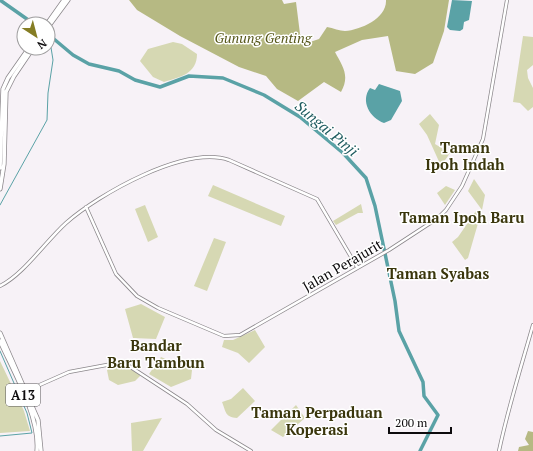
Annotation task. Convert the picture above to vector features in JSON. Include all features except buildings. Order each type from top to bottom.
[{"type":"main road","points":[[53,16],[64,0]]},
{"type":"main road","points":[[55,16],[68,0]]},
{"type":"main road","points":[[0,168],[3,90],[8,78],[23,56]]},
{"type":"main road","points":[[0,189],[3,171],[6,92],[14,76],[28,56]]},
{"type":"main road","points":[[3,90],[0,82],[8,78]]},
{"type":"main road","name":"A13","points":[[0,333],[26,391],[38,424],[41,451]]},
{"type":"main road","name":"A13","points":[[0,341],[31,410],[37,437],[37,451]]},
{"type":"street","name":"Jalan Perajurit","points":[[86,207],[116,274],[130,290],[145,302],[224,336],[240,335],[389,250],[442,215],[462,186],[483,139],[507,0]]},
{"type":"street","points":[[0,286],[12,278],[66,224],[86,207],[114,190],[161,168],[183,160],[207,156],[220,157],[317,199],[357,267]]},
{"type":"street","points":[[499,451],[514,389],[522,367],[533,325]]},
{"type":"street","points":[[26,391],[69,372],[112,364],[126,364],[188,404],[213,428],[251,451]]},
{"type":"green space","name":"Gunung Genting","points":[[129,0],[282,0],[284,4],[296,2],[300,34],[307,43],[319,39],[327,27],[345,31],[358,28],[372,22],[382,12],[386,0],[449,0],[444,31],[433,63],[415,74],[396,71],[388,36],[362,40],[335,52],[343,67],[345,76],[344,86],[341,92],[324,82],[298,101],[277,89],[266,76],[239,67],[180,36],[137,10]]},
{"type":"green space","points":[[523,36],[533,37],[533,65],[527,70],[528,78],[533,88],[533,107],[528,111],[520,103],[513,102]]},
{"type":"green space","points":[[173,42],[182,44],[197,54],[196,61],[191,70],[186,74],[164,82],[153,77],[140,61],[148,49]]},
{"type":"green space","points":[[430,114],[439,125],[435,144],[450,153],[441,166],[427,135],[419,124]]},
{"type":"green space","points":[[474,179],[485,195],[482,210],[468,191]]},
{"type":"green space","points":[[213,185],[285,216],[281,226],[208,196]]},
{"type":"green space","points":[[446,186],[455,190],[445,205],[437,193]]},
{"type":"green space","points":[[361,204],[363,213],[358,213],[336,225],[333,221]]},
{"type":"green space","points":[[145,205],[158,237],[148,242],[135,209]]},
{"type":"green space","points":[[476,211],[481,213],[468,258],[465,260],[452,242],[458,237]]},
{"type":"green space","points":[[214,238],[226,242],[207,291],[194,286]]},
{"type":"green space","points":[[141,304],[165,317],[156,339],[133,338],[125,309]]},
{"type":"green space","points":[[255,330],[265,347],[249,363],[238,353],[222,347],[224,340],[233,340]]},
{"type":"green space","points":[[161,357],[192,370],[191,379],[171,387],[149,374]]},
{"type":"green space","points":[[0,361],[24,411],[30,431],[0,433]]},
{"type":"green space","points":[[123,365],[141,375],[135,381],[118,385],[109,380],[107,370],[111,367]]},
{"type":"green space","points":[[243,388],[255,401],[237,418],[228,415],[222,402],[231,399]]},
{"type":"green space","points":[[296,405],[305,418],[283,437],[271,430]]},
{"type":"green space","points":[[162,418],[143,451],[132,451],[131,423]]},
{"type":"green space","points":[[528,431],[533,432],[533,451],[518,451],[519,447],[529,445],[525,439]]},
{"type":"water","points":[[452,0],[472,1],[469,20],[464,22],[463,29],[460,31],[450,30],[447,27]]},
{"type":"water","points":[[379,84],[400,91],[402,101],[391,120],[384,123],[374,117],[366,103],[367,93],[370,88],[375,90]]},
{"type":"waterway","name":"Sungai Pinji","points":[[0,0],[23,16]]},
{"type":"waterway","name":"Sungai Pinji","points":[[56,41],[73,55],[89,64],[119,71],[135,80],[160,87],[189,76],[223,78],[264,95],[300,117],[343,153],[366,178],[375,206],[395,301],[399,331],[423,382],[424,396],[438,415],[420,451]]},
{"type":"waterway","points":[[0,205],[47,120],[48,93],[52,56]]},
{"type":"waterway","points":[[0,351],[27,413],[32,433],[0,436]]},
{"type":"district","name":"Taman Ipoh Indah","points":[[465,156]]},
{"type":"district","name":"Taman Ipoh Baru","points":[[462,217]]},
{"type":"district","name":"Taman Syabas","points":[[438,273]]},
{"type":"district","name":"Bandar Baru Tambun","points":[[156,354]]},
{"type":"district","name":"Taman Perpaduan Koperasi","points":[[317,420]]}]
